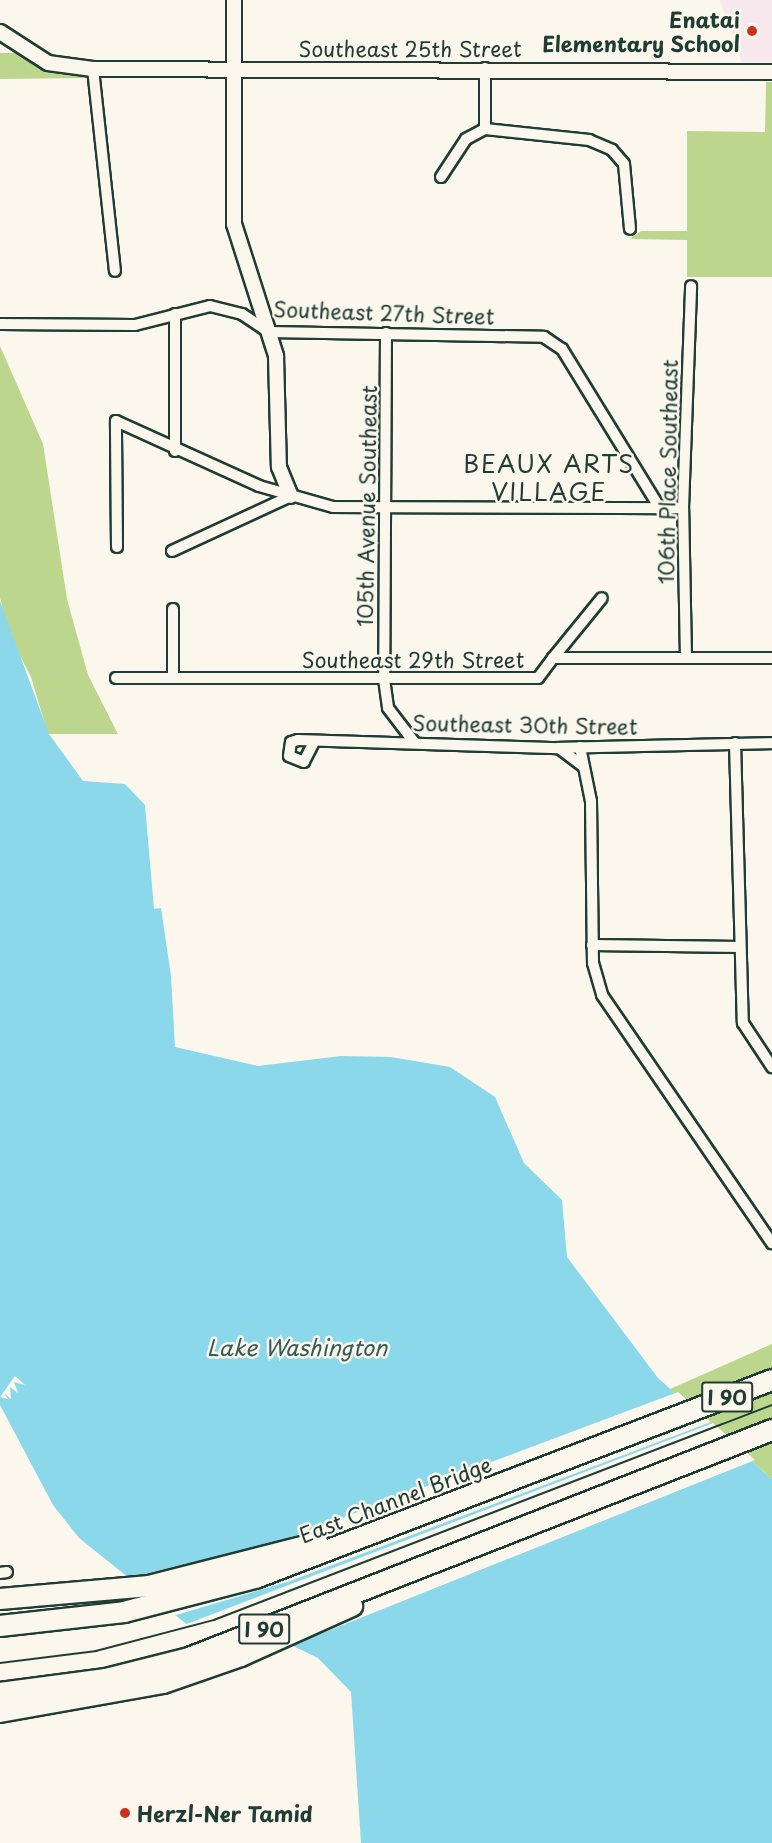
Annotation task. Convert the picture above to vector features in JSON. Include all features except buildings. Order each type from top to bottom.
[{"type":"highway","name":"East Channel Bridge","points":[[0,1626],[25,1625],[195,1596],[287,1567],[410,1517],[772,1380]]},
{"type":"highway","name":"I 90","points":[[0,1693],[31,1700],[189,1658],[772,1430]]},
{"type":"highway","points":[[0,1599],[23,1599],[174,1582],[410,1517]]},
{"type":"highway","points":[[0,1712],[31,1700]]},
{"type":"street","points":[[234,0],[234,224],[276,356],[279,467],[291,496]]},
{"type":"street","name":"Southeast 25th Street","points":[[0,33],[48,63],[93,69],[485,68],[772,72]]},
{"type":"street","points":[[485,68],[485,129]]},
{"type":"street","points":[[93,69],[115,271]]},
{"type":"street","points":[[441,177],[466,139],[485,129],[589,140],[612,150],[627,172],[630,229]]},
{"type":"street","name":"106th Place Southeast","points":[[686,658],[683,508],[691,286]]},
{"type":"street","name":"Southeast 27th Street","points":[[0,324],[135,325],[210,306],[242,315],[269,332],[544,337],[558,343],[660,508]]},
{"type":"street","points":[[175,314],[175,451]]},
{"type":"street","name":"105th Avenue Southeast","points":[[386,333],[384,679],[388,708],[414,742]]},
{"type":"street","points":[[117,547],[116,421],[175,451],[291,496],[333,507],[384,510],[683,508]]},
{"type":"street","points":[[172,551],[291,496]]},
{"type":"street","points":[[553,658],[602,598]]},
{"type":"street","points":[[173,609],[173,678]]},
{"type":"street","name":"Southeast 29th Street","points":[[116,678],[538,678],[553,658],[772,658]]},
{"type":"street","name":"Southeast 30th Street","points":[[314,742],[414,742],[559,748],[772,743]]},
{"type":"street","points":[[735,743],[740,947],[745,1031],[772,1067]]},
{"type":"street","points":[[580,747],[592,830],[592,945],[596,975],[611,1011],[772,1243]]},
{"type":"street","points":[[559,748],[584,767]]},
{"type":"street","points":[[592,945],[740,947]]},
{"type":"shaded area","name":"Enatai Elementary School","points":[[720,0],[772,0],[772,62],[742,62]]},
{"type":"green space","points":[[0,53],[28,53],[84,72],[86,78],[0,79]]},
{"type":"green space","points":[[766,82],[772,82],[772,277],[687,277],[687,240],[630,239],[641,231],[687,231],[687,131],[765,132]]},
{"type":"green space","points":[[0,346],[43,444],[67,599],[88,675],[118,734],[48,734],[31,677],[9,634],[0,598]]},
{"type":"green space","points":[[772,1344],[772,1479],[670,1389]]},
{"type":"water","name":"Lake Washington","points":[[0,601],[49,734],[83,781],[125,784],[145,805],[154,909],[161,908],[171,976],[175,1047],[258,1066],[341,1056],[391,1057],[450,1067],[495,1097],[524,1163],[562,1200],[567,1257],[658,1378],[772,1479],[772,1843],[361,1843],[351,1692],[318,1658],[254,1627],[189,1626],[79,1538],[53,1505],[0,1405]]},
{"type":"pier","points":[[15,1376],[25,1385],[14,1382],[18,1393],[10,1387],[11,1399],[4,1393],[8,1399],[0,1397]]},
{"type":"pier","points":[[678,1392],[711,1422],[290,1581],[173,1616],[128,1578],[278,1542]]},
{"type":"pier","points":[[713,1423],[755,1460],[288,1647],[253,1630],[184,1625]]},
{"type":"tram line","points":[[0,1663],[96,1651],[214,1620],[772,1405]]},
{"type":"place","name":"Enatai Elementary School","points":[[752,31]]},
{"type":"place","name":"Herzl-Ner Tamid","points":[[125,1813]]},
{"type":"district","name":"BEAUX ARTS VILLAGE","points":[[549,478]]}]
